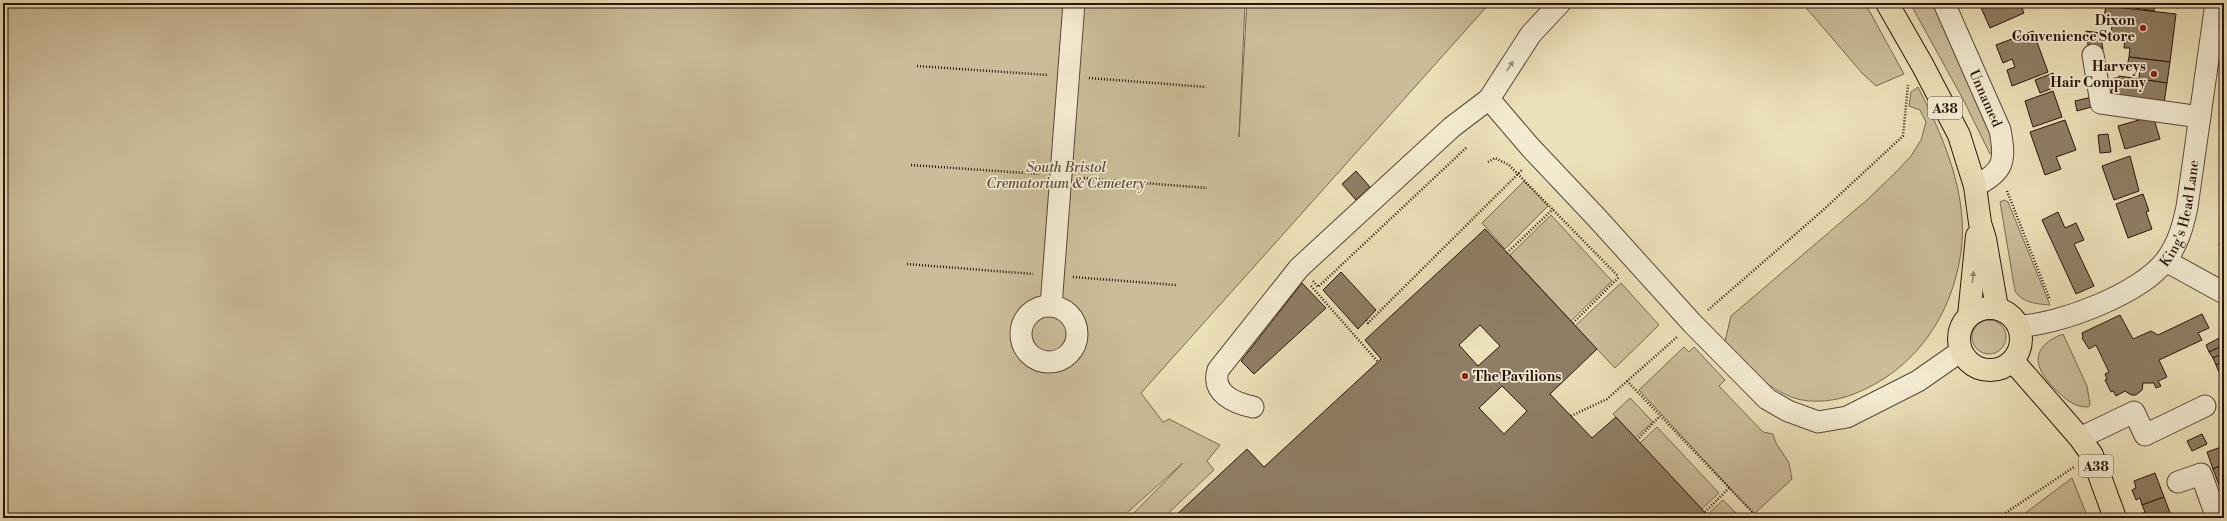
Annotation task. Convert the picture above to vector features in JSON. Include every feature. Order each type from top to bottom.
[{"type":"highway","name":"A38","points":[[1887,3],[1923,66],[1959,135],[1975,186],[1980,223],[1985,239],[1997,308]]},
{"type":"highway","name":"A38","points":[[1961,351],[1959,339],[1962,326],[1969,316],[1980,223]]},
{"type":"highway","points":[[1961,351],[1976,367],[1987,370],[2006,365],[2020,350],[2022,338],[2020,326],[2013,317],[1997,308],[1987,306],[1969,316]]},
{"type":"highway","name":"A38","points":[[2006,365],[2066,420],[2086,446],[2115,518]]},
{"type":"street","points":[[1051,306],[1074,3]]},
{"type":"street","points":[[1253,407],[1238,404],[1225,396],[1219,387],[1216,378],[1218,370],[1299,268],[1452,127],[1489,99],[1531,34],[1560,3]]},
{"type":"street","name":"Unnamed","points":[[1944,3],[2000,130],[2003,154],[1998,170]]},
{"type":"street","name":"King's Head Lane","points":[[2020,326],[2058,321],[2127,290],[2150,276],[2166,261],[2176,244],[2183,224],[2216,3]]},
{"type":"street","points":[[2092,55],[2101,103],[2200,117]]},
{"type":"street","points":[[1489,99],[1537,155],[1602,223],[1692,323],[1767,399],[1788,411],[1818,422],[1847,417],[1918,380],[1961,351]]},
{"type":"street","points":[[1975,186],[1991,178],[1998,170]]},
{"type":"street","points":[[2166,261],[2224,293]]},
{"type":"street","points":[[2086,446],[2134,412],[2145,435],[2205,406]]},
{"type":"street","points":[[2178,482],[2201,474],[2217,518]]},
{"type":"path","points":[[1571,416],[1607,399],[1692,323],[1821,212],[1903,136],[1909,72],[1923,66]]},
{"type":"path","points":[[1318,287],[1467,147]]},
{"type":"path","points":[[1366,320],[1368,323],[1537,155]]},
{"type":"path","points":[[1998,170],[2058,321]]},
{"type":"path","points":[[1507,253],[1553,209]]},
{"type":"path","points":[[908,264],[1176,285]]},
{"type":"path","points":[[1573,323],[1620,277]]},
{"type":"path","points":[[1320,297],[1378,362]]},
{"type":"path","points":[[1627,381],[1758,518]]},
{"type":"path","points":[[1637,440],[1660,416]]},
{"type":"path","points":[[1998,518],[2086,446]]},
{"type":"path","points":[[1705,512],[1729,488]]},
{"type":"green space","name":"South Bristol Crematorium & Cemetery","points":[[3,3],[1245,3],[1239,137],[1247,3],[1490,3],[1141,393],[1163,422],[1169,419],[1220,445],[1207,461],[1214,470],[1163,518],[1129,518],[1183,463],[1121,518],[3,518]]},
{"type":"green space","points":[[1802,3],[1865,3],[1904,74],[1876,86],[1862,73]]},
{"type":"green space","points":[[1910,3],[1938,3],[1992,127],[1995,151],[1990,154],[1964,101]]},
{"type":"green space","points":[[1918,87],[1945,146],[1958,188],[1961,209],[1961,252],[1949,298],[1939,319],[1927,338],[1895,371],[1876,384],[1854,394],[1824,401],[1801,400],[1784,394],[1774,389],[1756,375],[1731,350],[1725,341],[1731,316],[1868,199],[1911,156],[1921,140],[1926,122],[1920,110],[1909,106],[1911,92]]},
{"type":"green space","points":[[1524,181],[1548,206],[1505,249],[1482,223]]},
{"type":"green space","points":[[2004,200],[2008,202],[2050,305],[2026,300],[2015,291],[2000,202]]},
{"type":"green space","points":[[1551,215],[1612,281],[1571,321],[1510,255]]},
{"type":"green space","points":[[1621,283],[1659,325],[1615,368],[1575,326]]},
{"type":"green space","points":[[1989,320],[2001,325],[2006,337],[2001,349],[1989,354],[1977,349],[1972,337],[1977,325]]},
{"type":"green space","points":[[2063,334],[2087,386],[2090,405],[2088,407],[2073,404],[2065,398],[2047,380],[2039,364],[2038,357],[2045,344]]},
{"type":"green space","points":[[1684,347],[1689,352],[1694,347],[1725,380],[1719,386],[1763,432],[1773,434],[1776,443],[1789,463],[1792,479],[1754,514],[1639,390]]},
{"type":"green space","points":[[1630,398],[1653,422],[1635,438],[1613,414]]},
{"type":"green space","points":[[1657,427],[1719,493],[1702,509],[1640,443]]},
{"type":"green space","points":[[2072,478],[2088,518],[2019,518],[2024,514]]},
{"type":"green space","points":[[1723,500],[1741,518],[1710,518],[1707,515]]},
{"type":"building","points":[[1979,3],[2020,3],[2024,13],[1990,28]]},
{"type":"building","points":[[2116,3],[2179,3],[2178,8],[2155,4],[2154,11],[2116,5]]},
{"type":"building","name":"Dixon Convenience Store","points":[[2106,6],[2176,14],[2170,62],[2129,57],[2130,48],[2124,48],[2125,36],[2111,34],[2113,18],[2104,16]]},
{"type":"building","points":[[2033,31],[2048,72],[2012,86],[2007,70],[2015,67],[2012,59],[2003,63],[1996,45]]},
{"type":"building","points":[[2086,31],[2100,33],[2103,49],[2089,52]]},
{"type":"building","name":"Harveys Hair Company","points":[[2129,57],[2170,62],[2167,83],[2139,79],[2140,69],[2127,67]]},
{"type":"building","points":[[2053,73],[2058,86],[2040,93],[2035,80]]},
{"type":"building","points":[[2119,76],[2167,83],[2164,103],[2116,97],[2116,95],[2111,94],[2114,78],[2118,78]]},
{"type":"building","points":[[2053,91],[2062,117],[2033,127],[2025,101]]},
{"type":"building","points":[[2092,97],[2095,106],[2077,111],[2075,101]]},
{"type":"building","points":[[2153,116],[2160,139],[2125,149],[2118,126]]},
{"type":"building","points":[[2065,120],[2076,150],[2056,157],[2061,169],[2045,175],[2030,132]]},
{"type":"building","points":[[2108,134],[2111,152],[2100,153],[2098,135]]},
{"type":"building","points":[[2130,156],[2139,191],[2114,200],[2102,166]]},
{"type":"building","points":[[1356,171],[1370,187],[1356,200],[1342,184]]},
{"type":"building","points":[[2143,194],[2149,211],[2146,212],[2152,229],[2128,238],[2116,204]]},
{"type":"building","points":[[2224,208],[2224,228],[2221,227]]},
{"type":"building","points":[[2058,212],[2065,228],[2076,223],[2084,240],[2074,244],[2094,286],[2076,294],[2042,220]]},
{"type":"building","points":[[2221,227],[2224,228],[2224,247],[2219,246]]},
{"type":"building","name":"The Pavilions","points":[[1485,229],[1597,349],[1550,394],[1592,438],[1616,417],[1710,518],[1616,518],[1612,513],[1606,518],[1173,518],[1247,449],[1264,467],[1381,359],[1365,340]],"holes":[[[1480,325],[1500,346],[1478,366],[1459,345]],[[1502,386],[1527,411],[1504,434],[1479,408]]]},
{"type":"building","points":[[1341,272],[1376,310],[1358,329],[1323,290]]},
{"type":"building","points":[[1302,283],[1326,308],[1254,374],[1241,361]]},
{"type":"building","points":[[2202,314],[2209,328],[2198,333],[2202,340],[2159,360],[2167,377],[2158,381],[2161,386],[2156,388],[2154,383],[2143,383],[2142,390],[2136,395],[2131,395],[2125,391],[2116,396],[2113,391],[2111,392],[2105,380],[2107,379],[2105,374],[2109,372],[2096,345],[2089,349],[2082,338],[2082,333],[2120,315],[2133,339],[2151,331],[2158,335]]},
{"type":"building","points":[[2221,337],[2224,345],[2209,352],[2206,345]]},
{"type":"building","points":[[2224,345],[2224,353],[2213,358],[2209,352]]},
{"type":"building","points":[[2224,353],[2224,361],[2216,365],[2213,358]]},
{"type":"building","points":[[2224,361],[2224,370],[2219,372],[2216,365]]},
{"type":"building","points":[[2224,370],[2224,378],[2223,379],[2219,372]]},
{"type":"building","points":[[2202,434],[2207,444],[2192,451],[2187,441]]},
{"type":"building","points":[[2224,446],[2224,464],[2213,469],[2207,452]]},
{"type":"building","points":[[2224,464],[2224,483],[2219,485],[2213,469]]},
{"type":"building","points":[[2155,473],[2164,497],[2142,505],[2140,498],[2136,500],[2132,490],[2136,488],[2134,481]]},
{"type":"building","points":[[2224,483],[2224,498],[2219,485]]},
{"type":"building","points":[[2164,497],[2172,518],[2143,518],[2141,514],[2145,512],[2142,505]]},
{"type":"place","name":"Dixon Convenience Store","points":[[2143,28]]},
{"type":"place","name":"Harveys Hair Company","points":[[2154,74]]},
{"type":"place","name":"The Pavilions","points":[[1465,376]]}]
